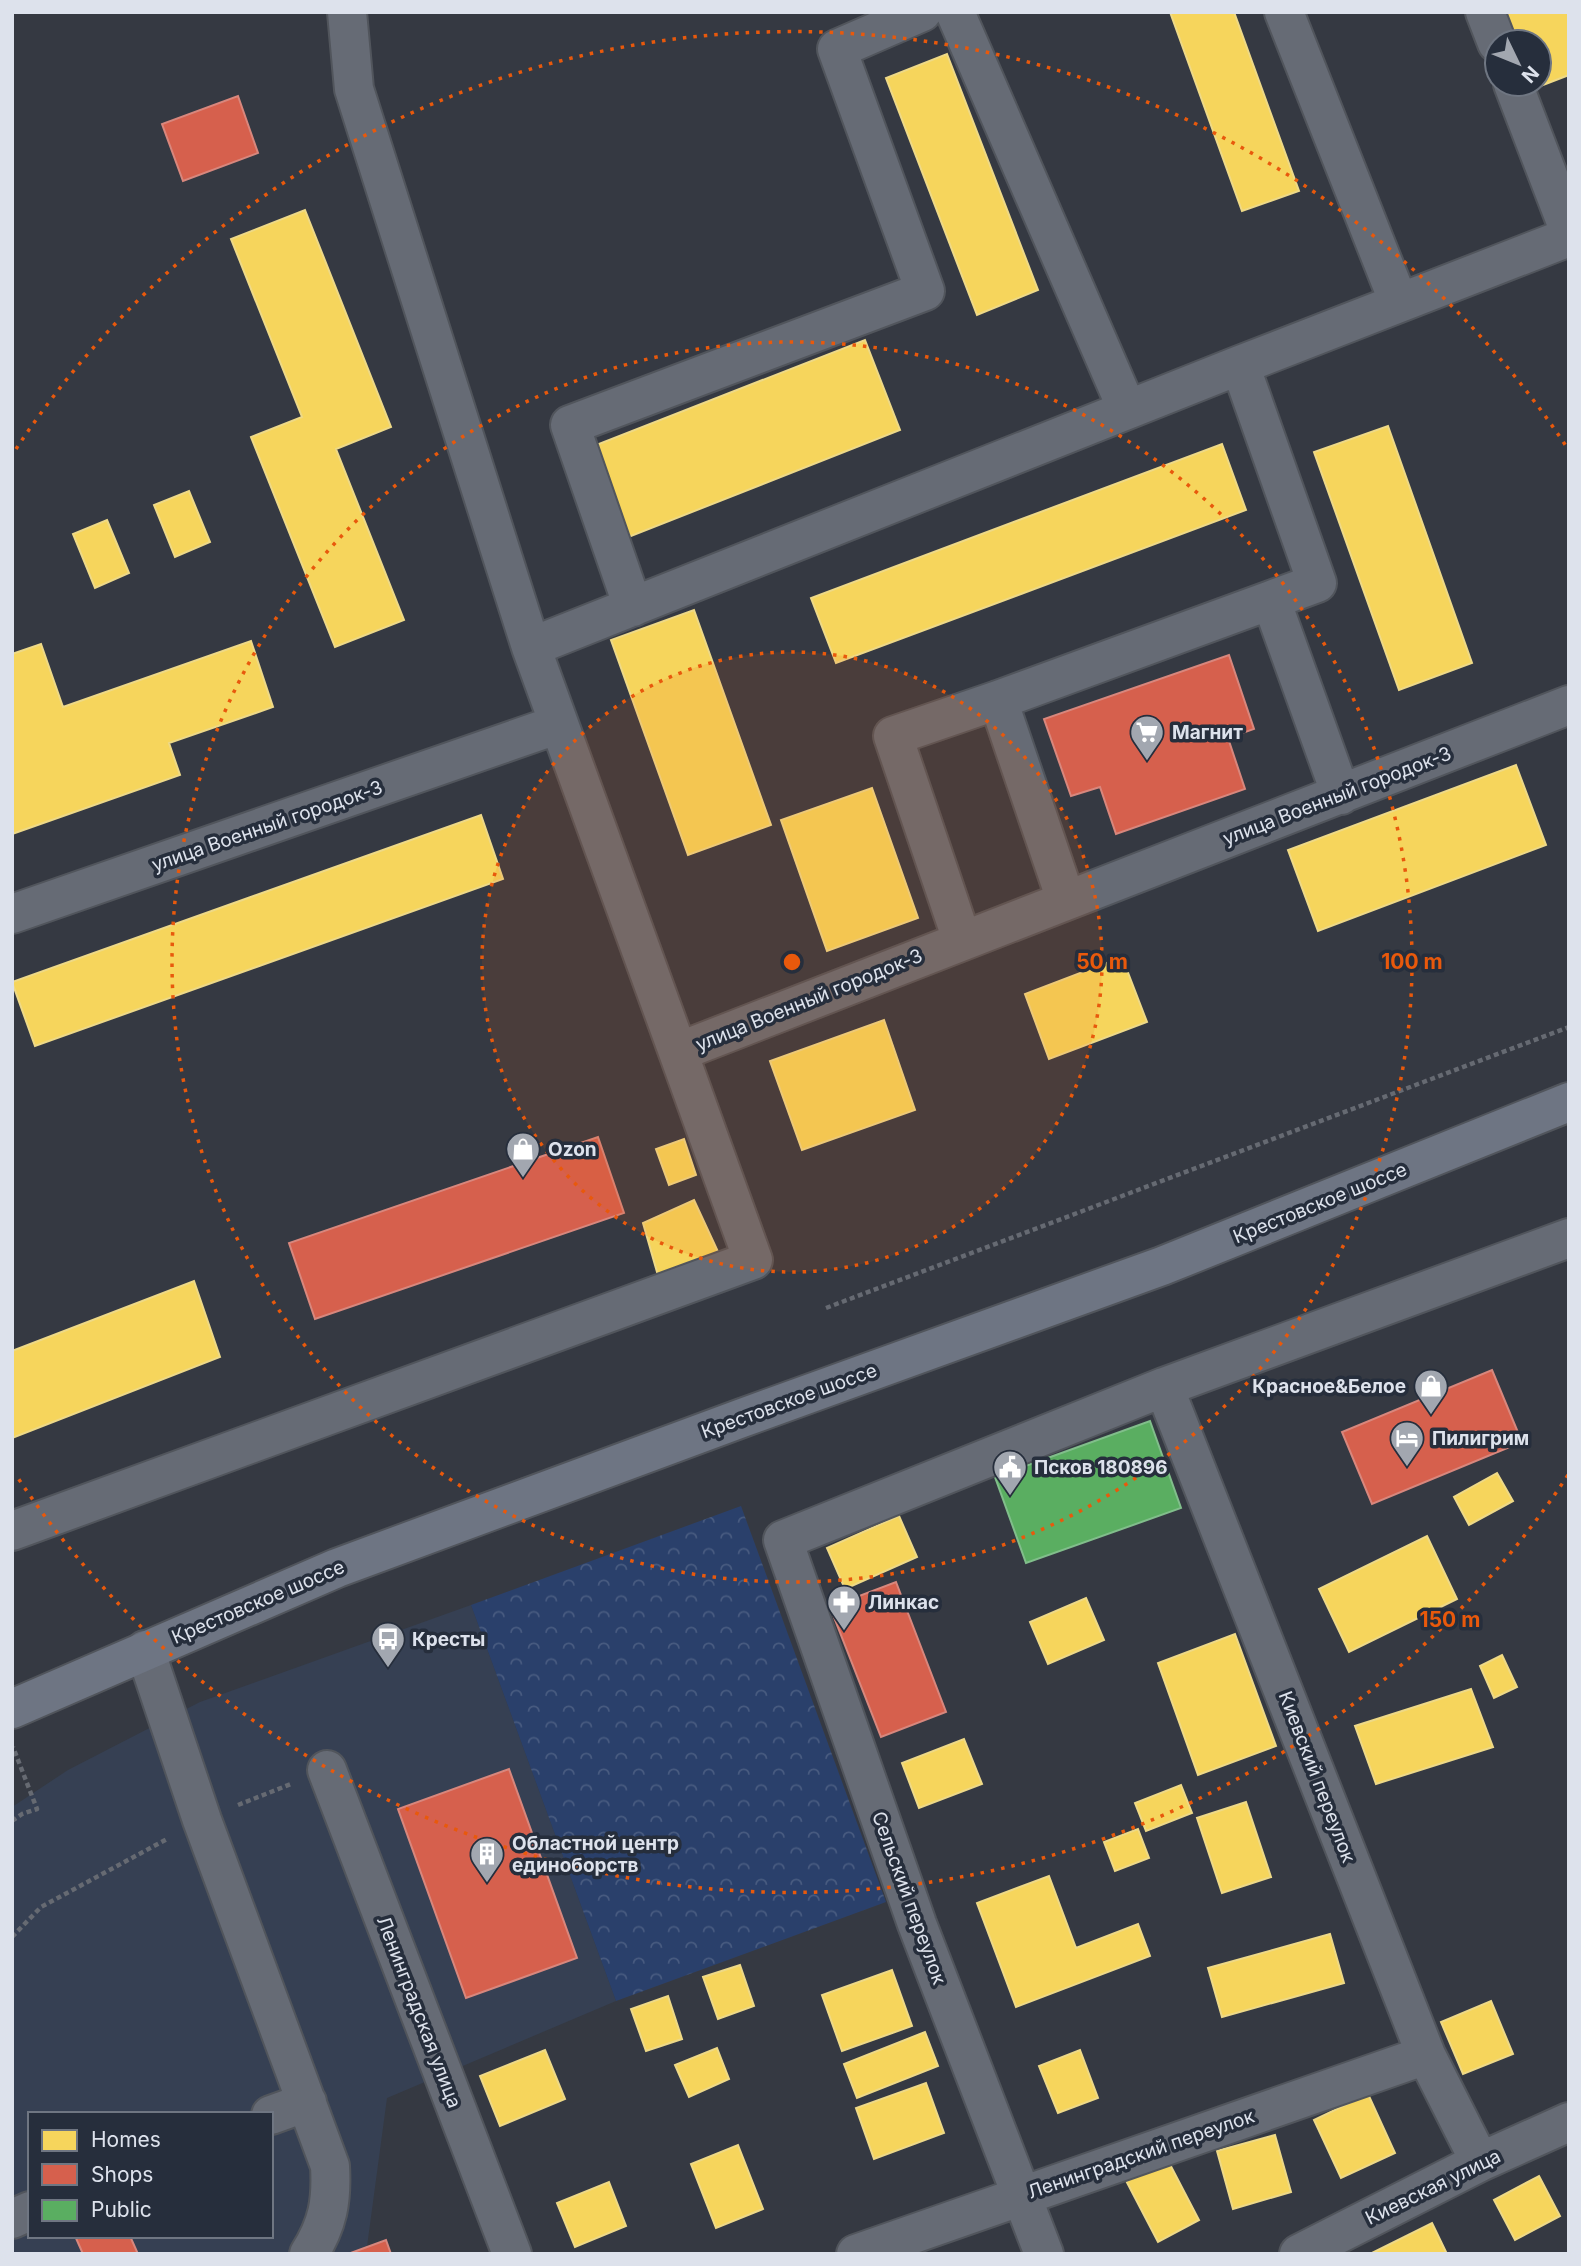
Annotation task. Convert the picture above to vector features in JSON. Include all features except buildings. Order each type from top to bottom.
[{"type":"main road","name":"Крестовское шоссе","points":[[12,1709],[337,1568],[1161,1266],[1567,1110]]},
{"type":"street","points":[[347,12],[354,89],[531,647],[559,724]]},
{"type":"street","points":[[633,607],[570,425],[925,290],[836,49],[922,12]]},
{"type":"street","points":[[955,12],[1128,410]]},
{"type":"street","points":[[1284,12],[1399,303]]},
{"type":"street","points":[[1518,98],[1569,230]]},
{"type":"street","points":[[531,647],[1569,237]]},
{"type":"street","points":[[962,940],[893,736],[1317,583],[1240,365]]},
{"type":"street","points":[[1271,600],[1341,795]]},
{"type":"street","points":[[998,700],[1066,900]]},
{"type":"street","name":"улица Военный городок-3","points":[[12,914],[559,724],[678,1052],[1569,705]]},
{"type":"street","points":[[12,1531],[753,1260],[678,1052]]},
{"type":"street","points":[[1164,1387],[1569,1238]]},
{"type":"street","name":"Сельский переулок","points":[[1044,2254],[917,1924],[783,1540],[1164,1387]]},
{"type":"street","name":"Киевский переулок","points":[[1164,1387],[1426,2055],[1479,2162]]},
{"type":"street","points":[[145,1650],[202,1820],[330,2166],[331,2196],[322,2234],[309,2254]]},
{"type":"street","name":"Ленинградская улица","points":[[327,1770],[512,2254]]},
{"type":"street","name":"Ленинградский переулок","points":[[856,2254],[1426,2055]]},
{"type":"street","points":[[273,2114],[307,2102]]},
{"type":"street","name":"Киевская улица","points":[[1299,2254],[1479,2162],[1569,2123]]},
{"type":"street","points":[[12,2219],[28,2212]]},
{"type":"path","points":[[825,1307],[1569,1027]]},
{"type":"path","points":[[12,1746],[37,1809],[12,1821]]},
{"type":"path","points":[[12,1937],[41,1907],[202,1820],[327,1770]]},
{"type":"shaded area","points":[[471,1605],[616,2001],[387,2098],[366,2254],[12,2254],[12,1807],[68,1770],[200,1702]]},
{"type":"green space","points":[[741,1506],[886,1902],[616,2001],[471,1605]]},
{"type":"place","name":"Магнит","points":[[1147,762]]},
{"type":"place","name":"Ozon","points":[[523,1179]]},
{"type":"place","name":"Красное&Белое","points":[[1431,1416]]},
{"type":"place","name":"Пилигрим","points":[[1407,1468]]},
{"type":"place","name":"Псков 180896","points":[[1010,1497]]},
{"type":"place","name":"Линкас","points":[[844,1632]]},
{"type":"place","name":"Кресты","points":[[388,1669]]},
{"type":"place","name":"Областной центр единоборств","points":[[487,1884]]}]
